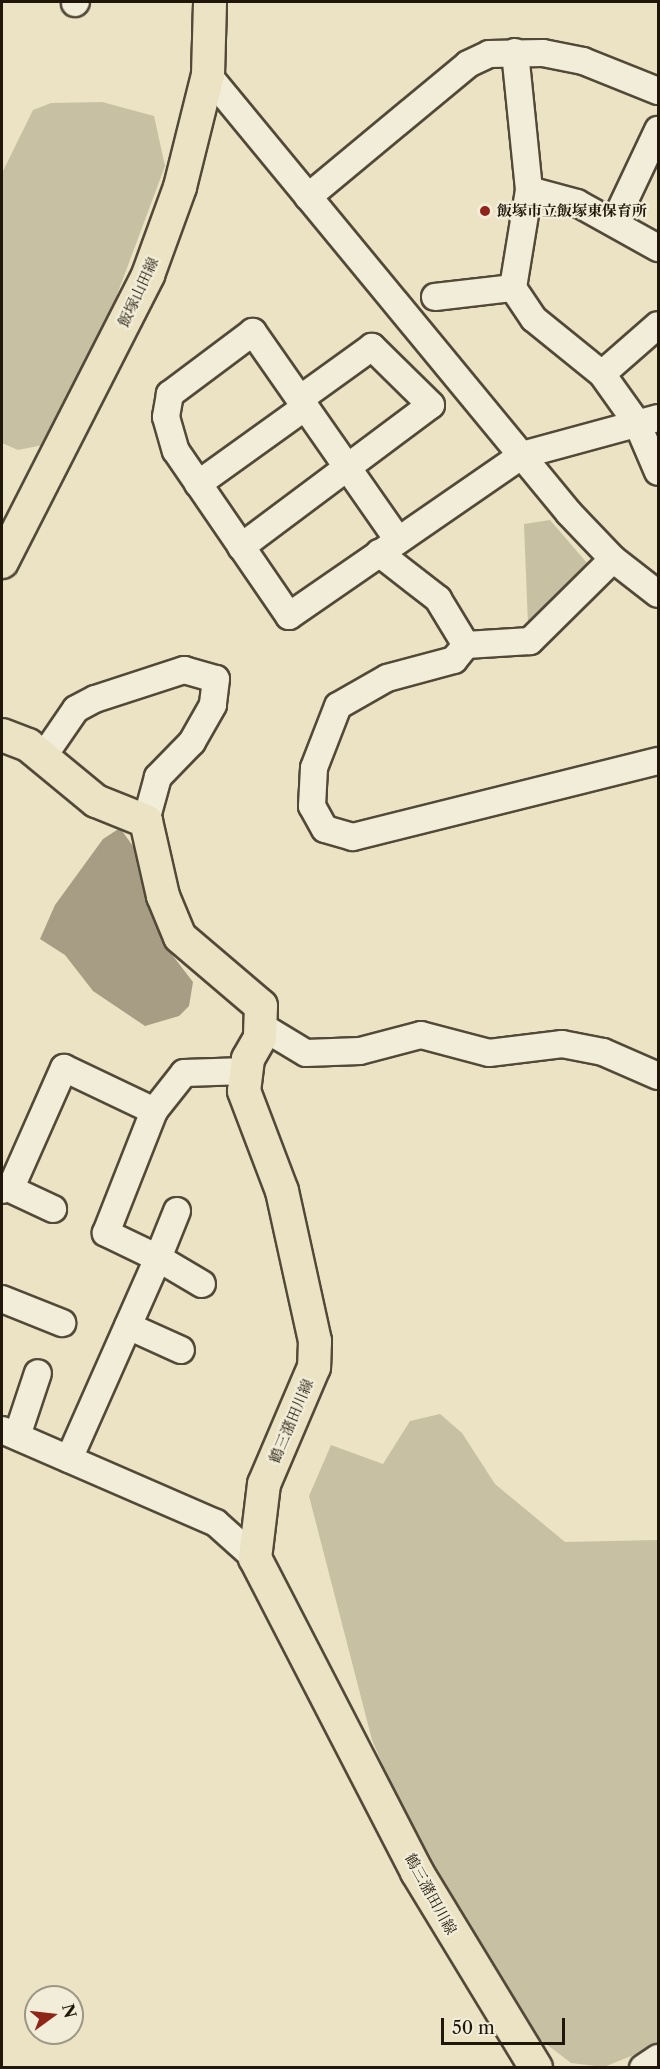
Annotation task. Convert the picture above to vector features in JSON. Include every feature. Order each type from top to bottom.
[{"type":"main road","name":"飯塚山田線","points":[[2,562],[148,275],[180,187],[208,75],[210,2]]},
{"type":"main road","points":[[2,735],[43,757],[96,801],[146,821],[162,896],[180,937],[261,1006],[261,1026]]},
{"type":"main road","name":"鶴三潴田川線","points":[[261,1026],[246,1071],[244,1091],[282,1191],[315,1341],[314,1367],[264,1484],[255,1558],[417,1872],[536,2067]]},
{"type":"street","points":[[308,197],[468,64],[515,52],[583,61],[658,91]]},
{"type":"street","points":[[515,52],[529,190],[513,288],[534,319],[602,374],[648,420],[658,472]]},
{"type":"street","points":[[208,75],[522,455],[613,559],[658,594]]},
{"type":"street","points":[[615,221],[658,130]]},
{"type":"street","points":[[529,190],[577,202],[615,221],[658,248]]},
{"type":"street","points":[[435,297],[513,288]]},
{"type":"street","points":[[602,374],[658,325]]},
{"type":"street","points":[[466,645],[432,592],[388,546],[347,467],[253,332],[170,394],[165,405],[169,434],[198,484],[289,616],[388,546],[522,455],[648,420]]},
{"type":"street","points":[[198,484],[372,347],[431,405],[241,547]]},
{"type":"street","points":[[613,559],[530,641],[466,645],[454,660],[387,678],[338,705],[310,789],[315,819],[325,829],[353,837],[655,767]]},
{"type":"street","points":[[43,757],[76,709],[95,699],[184,670],[216,679],[213,705],[192,742],[158,777],[146,821]]},
{"type":"street","points":[[261,1026],[306,1053],[360,1051],[421,1035],[489,1053],[562,1044],[603,1052],[658,1076]]},
{"type":"street","points":[[4,1189],[13,1183],[64,1068],[154,1111]]},
{"type":"street","points":[[202,1284],[158,1258],[106,1233],[154,1111],[184,1073],[246,1071]]},
{"type":"street","points":[[4,1189],[53,1209]]},
{"type":"street","points":[[69,1459],[177,1211]]},
{"type":"street","points":[[2,1299],[62,1323]]},
{"type":"street","points":[[128,1326],[181,1350]]},
{"type":"street","points":[[38,1373],[9,1433],[216,1523],[255,1558]]},
{"type":"street","points":[[643,2067],[658,2058]]},
{"type":"shaded area","points":[[102,102],[154,116],[165,166],[102,335],[54,431],[43,445],[18,450],[2,443],[2,173],[33,110],[51,103]]},
{"type":"shaded area","points":[[550,520],[587,563],[528,625],[524,524]]},
{"type":"shaded area","points":[[120,828],[135,849],[163,943],[193,982],[189,1006],[179,1016],[145,1026],[93,991],[65,955],[40,939],[55,905],[103,839]]},
{"type":"shaded area","points":[[440,1414],[462,1433],[495,1484],[565,1542],[658,1540],[658,2045],[604,2067],[571,2063],[523,2026],[405,1817],[372,1740],[309,1496],[331,1445],[383,1464],[410,1421]]},
{"type":"place","name":"飯塚市立飯塚東保育所","points":[[485,211]]}]
